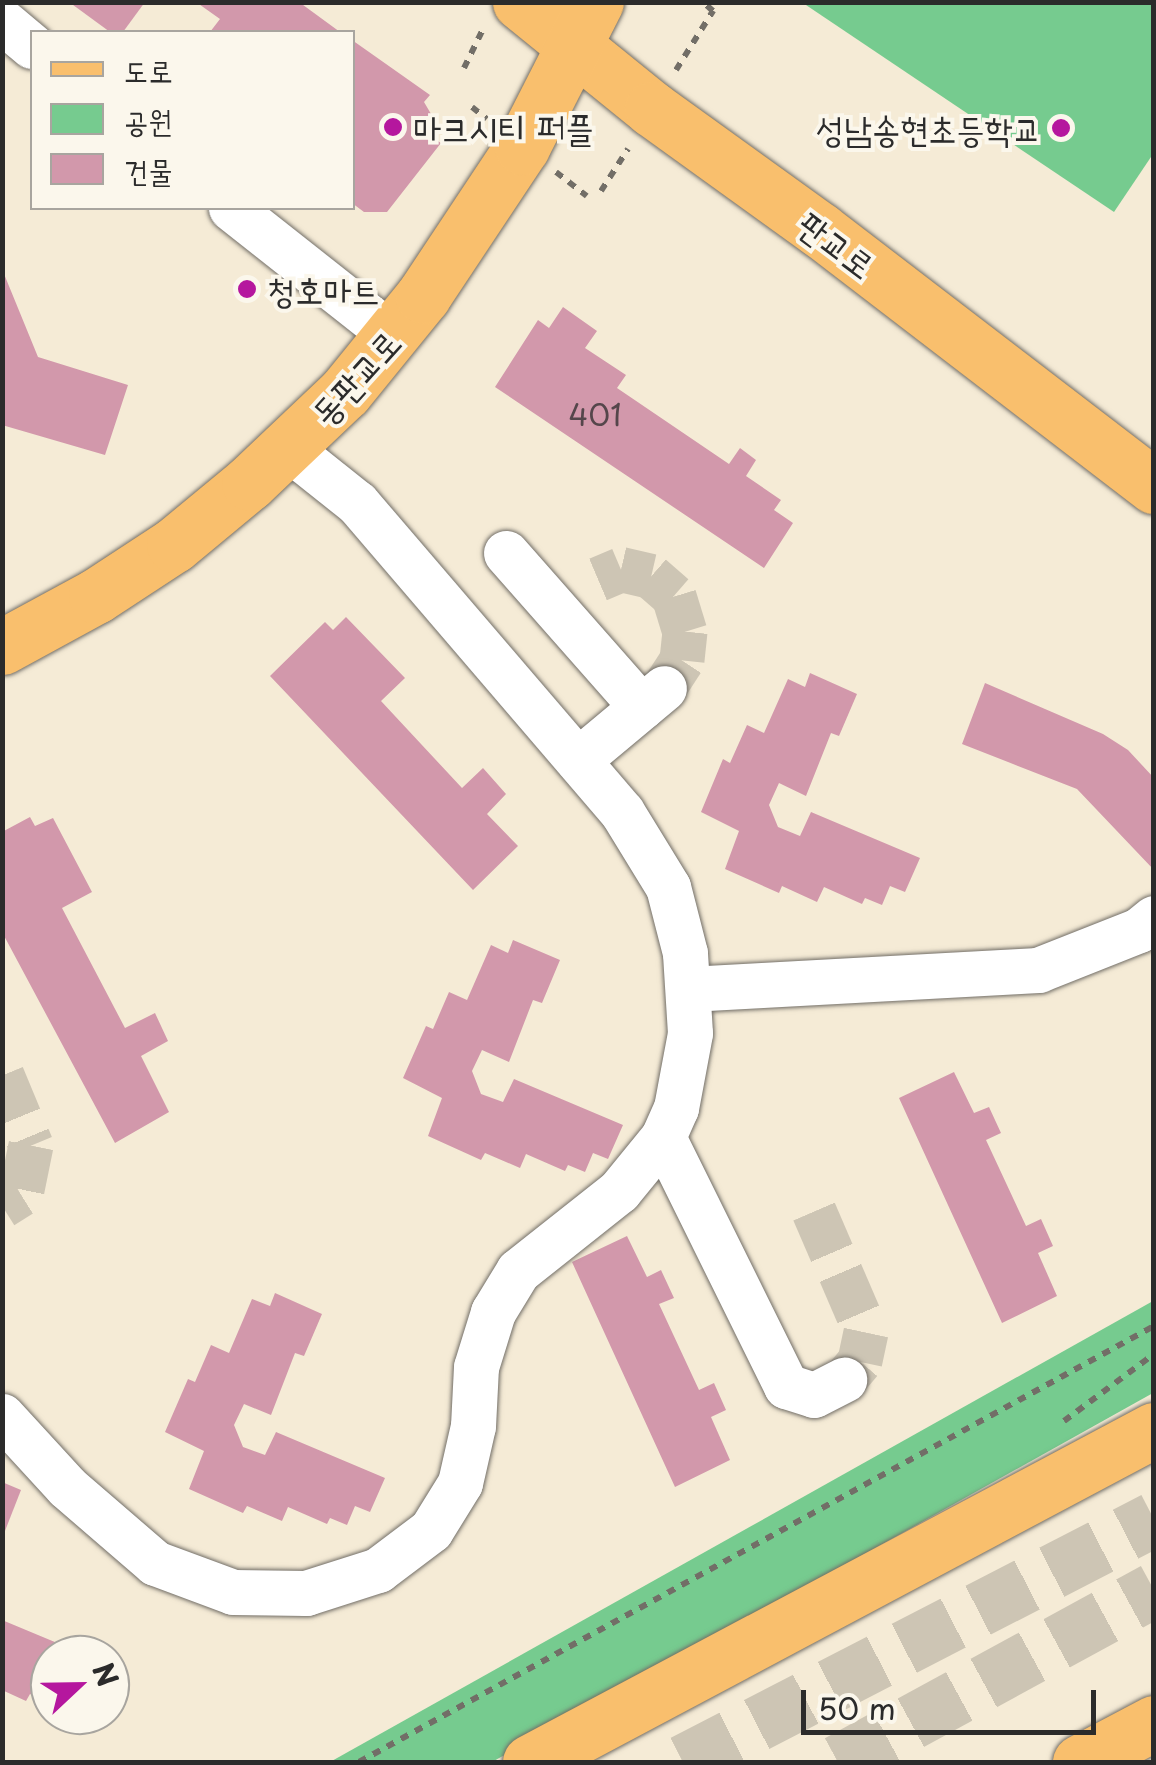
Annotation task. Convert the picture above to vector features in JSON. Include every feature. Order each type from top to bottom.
[{"type":"main road","name":"판교로","points":[[504,11],[584,25],[652,109],[820,230],[1154,486]]},
{"type":"main road","name":"동판교로","points":[[2,647],[96,596],[174,545],[288,448],[393,336],[522,146],[584,25]]},
{"type":"main road","points":[[530,1762],[1154,1430]]},
{"type":"main road","points":[[1080,1762],[1154,1723]]},
{"type":"street","points":[[2,21],[30,44]]},
{"type":"street","points":[[234,210],[393,336]]},
{"type":"street","points":[[2,1416],[67,1487],[155,1563],[233,1592],[306,1593],[378,1570],[431,1530],[460,1483],[473,1426],[476,1367],[493,1312],[518,1271],[619,1191],[664,1137],[676,1108],[690,1033],[685,953],[668,888],[622,812],[357,503],[288,448]]},
{"type":"street","points":[[506,552],[653,698],[578,760]]},
{"type":"street","points":[[688,989],[1038,970],[1139,930],[1154,918]]},
{"type":"street","points":[[664,1137],[786,1386],[814,1396],[844,1380]]},
{"type":"path","points":[[652,109],[714,11],[703,2]]},
{"type":"path","points":[[464,68],[504,11]]},
{"type":"path","points":[[359,1762],[1154,1326]]},
{"type":"path","points":[[1052,1430],[1154,1354]]},
{"type":"green space","name":"성남송현초등학교","points":[[803,3],[1153,3],[1153,154],[1114,212]]},
{"type":"green space","points":[[1153,1301],[1153,1393],[492,1762],[330,1762]]},
{"type":"building","points":[[69,2],[145,2],[124,30],[107,30]]},
{"type":"building","points":[[196,2],[299,2],[337,30],[212,30],[220,19]]},
{"type":"building","name":"마크시티 퍼플","points":[[355,42],[430,95],[424,102],[434,119],[430,136],[441,143],[387,212],[364,212],[355,205]]},
{"type":"building","points":[[2,269],[38,357],[128,385],[105,455],[2,425]]},
{"type":"building","points":[[563,307],[597,331],[585,348],[626,375],[617,388],[729,464],[740,448],[756,460],[746,476],[781,500],[774,510],[793,523],[764,568],[495,387],[538,320],[549,328]]},
{"type":"building","points":[[346,617],[405,678],[381,701],[462,788],[483,768],[506,794],[487,814],[518,846],[473,890],[270,676],[325,622],[333,630]]},
{"type":"building","points":[[810,673],[857,694],[839,736],[831,733],[806,796],[779,783],[769,805],[778,827],[800,836],[811,812],[920,858],[905,892],[890,886],[882,905],[865,898],[862,904],[824,887],[817,902],[782,886],[779,893],[725,869],[739,831],[701,812],[723,759],[730,763],[747,725],[764,733],[788,679],[805,687]]},
{"type":"building","points":[[985,683],[1103,734],[1128,750],[1154,778],[1154,870],[1077,789],[962,744]]},
{"type":"building","points":[[30,817],[35,826],[53,818],[92,892],[62,908],[125,1028],[155,1013],[168,1041],[141,1056],[169,1112],[115,1143],[2,932],[2,832]]},
{"type":"building","points":[[513,940],[560,960],[542,1003],[533,1000],[509,1062],[482,1050],[472,1071],[481,1094],[503,1102],[514,1079],[623,1125],[608,1159],[593,1153],[585,1172],[568,1165],[565,1171],[526,1154],[520,1168],[485,1153],[481,1160],[428,1136],[442,1098],[403,1078],[426,1026],[433,1029],[449,992],[467,1000],[491,945],[508,953]]},
{"type":"building","points":[[954,1072],[974,1113],[989,1107],[1001,1133],[986,1140],[1026,1226],[1041,1219],[1053,1246],[1038,1253],[1057,1296],[1002,1323],[899,1098]]},
{"type":"building","points":[[627,1236],[647,1277],[661,1270],[674,1298],[659,1304],[699,1390],[714,1383],[726,1410],[711,1417],[730,1460],[675,1487],[572,1262]]},
{"type":"building","points":[[275,1293],[322,1314],[304,1356],[295,1353],[271,1415],[244,1404],[234,1425],[243,1447],[265,1455],[276,1432],[385,1478],[370,1512],[355,1506],[347,1525],[330,1518],[327,1524],[288,1507],[282,1521],[247,1506],[243,1513],[189,1489],[204,1451],[165,1432],[188,1379],[195,1382],[211,1345],[229,1353],[252,1299],[270,1306]]},
{"type":"building","points":[[2,1482],[21,1490],[3,1536],[2,1536]]},
{"type":"building","points":[[2,1620],[38,1635],[30,1635],[30,1694],[26,1701],[2,1690]]},
{"type":"tunnel","points":[[598,579],[621,569],[651,576],[674,596],[685,631],[682,660],[664,688]]},
{"type":"tunnel","points":[[2,1075],[31,1145],[21,1194],[2,1206]]},
{"type":"tunnel","points":[[814,1211],[866,1332],[860,1361],[844,1380]]},
{"type":"tunnel","points":[[683,1762],[1154,1519]]},
{"type":"tunnel","points":[[838,1762],[1154,1590]]},
{"type":"place","name":"마크시티 퍼플","points":[[393,127]]},
{"type":"place","name":"성남송현초등학교","points":[[1061,128]]},
{"type":"place","name":"청호마트","points":[[247,289]]}]
